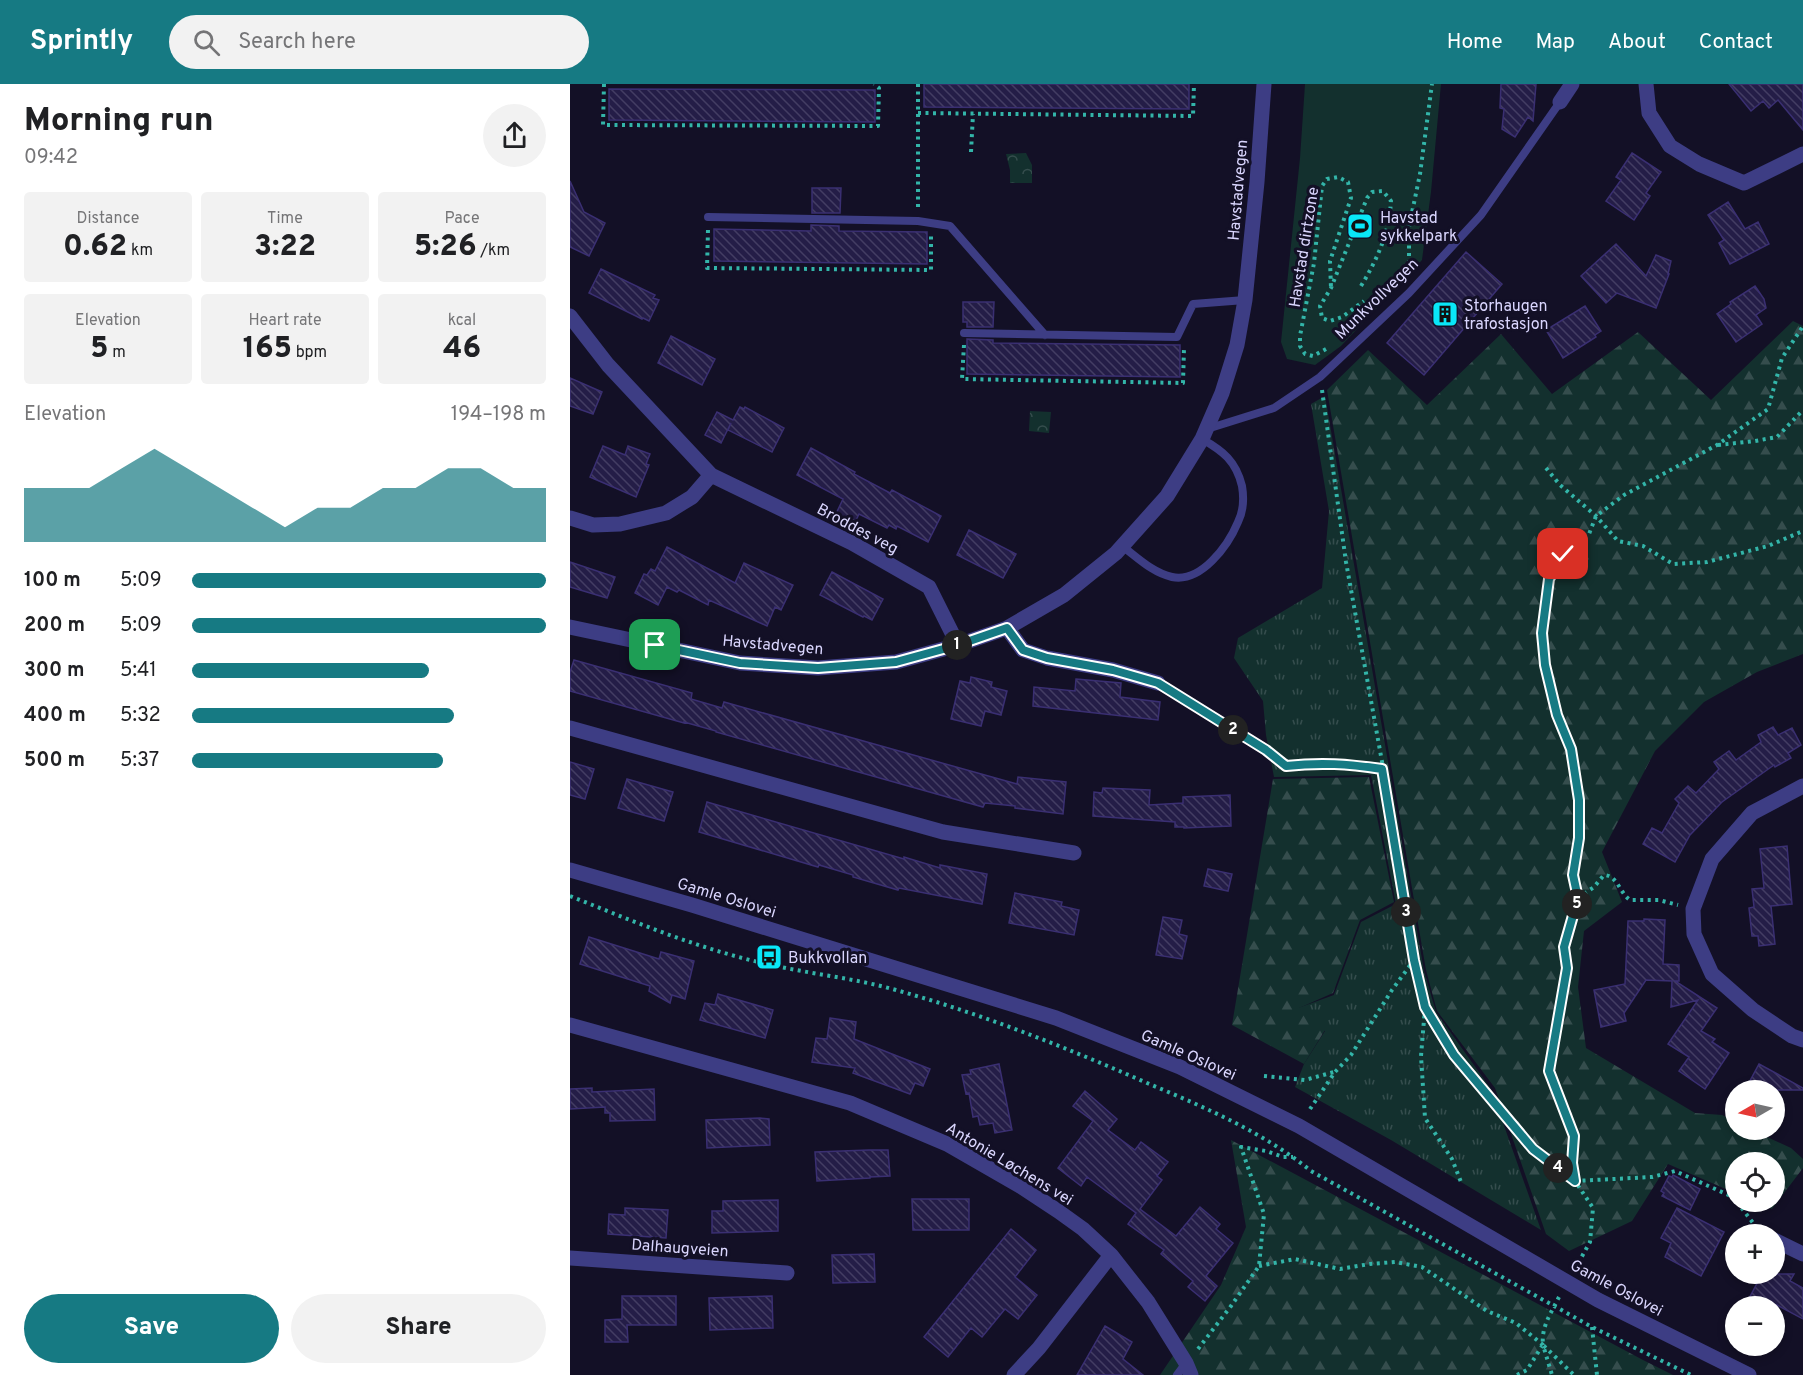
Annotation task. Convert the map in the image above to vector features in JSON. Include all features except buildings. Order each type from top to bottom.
[{"type":"street","name":"Havstadvegen","points":[[570,627],[740,663],[818,668],[896,662],[958,645],[1007,628],[1065,595],[1122,546],[1167,496],[1205,434],[1222,393],[1237,345],[1245,300],[1264,84]]},
{"type":"street","name":"Munkvollvegen","points":[[1560,102],[1572,84]]},
{"type":"street","points":[[1646,84],[1649,113],[1670,146],[1699,164],[1744,183],[1803,154]]},
{"type":"street","name":"Broddes veg","points":[[570,316],[608,365],[711,475],[852,543],[930,587],[958,645]]},
{"type":"street","points":[[570,518],[593,525],[620,524],[666,513],[692,497],[711,475]]},
{"type":"street","points":[[1007,628],[1023,650],[1047,658],[1113,670],[1158,683]]},
{"type":"street","points":[[570,728],[944,832],[1074,853]]},
{"type":"street","points":[[1803,786],[1752,813],[1712,859],[1693,909],[1694,934],[1712,974],[1752,1010],[1792,1036],[1803,1040]]},
{"type":"street","name":"Gamle Oslovei","points":[[570,870],[703,908],[1056,1018],[1180,1067],[1299,1126],[1598,1300],[1749,1375]]},
{"type":"street","name":"Antonie Løchens vei","points":[[570,1025],[850,1103],[947,1144],[1030,1192],[1083,1229],[1111,1255],[1148,1302],[1185,1371]]},
{"type":"street","points":[[1785,1245],[1803,1254]]},
{"type":"street","points":[[1014,1375],[1039,1348],[1111,1255]]},
{"type":"street","name":"Dalhaugveien","points":[[570,1258],[787,1273]]},
{"type":"lane","name":"Munkvollvegen","points":[[1205,434],[1274,408],[1320,377],[1409,293],[1481,215],[1560,102]]},
{"type":"lane","points":[[708,217],[918,221],[950,226],[1045,335]]},
{"type":"lane","points":[[964,333],[1177,337],[1193,304],[1245,300]]},
{"type":"lane","points":[[1122,546],[1154,570],[1174,577],[1190,576],[1207,567],[1227,541],[1239,522],[1243,507],[1242,487],[1235,469],[1224,452],[1205,434]]},
{"type":"path","points":[[604,84],[603,124],[878,126],[879,88],[874,84]]},
{"type":"path","points":[[918,84],[918,221]]},
{"type":"path","points":[[918,113],[1193,116],[1194,84]]},
{"type":"path","points":[[1409,293],[1409,226],[1420,174],[1432,84]]},
{"type":"path","points":[[972,152],[973,114]]},
{"type":"path","name":"Havstad dirtzone","points":[[1331,288],[1330,261],[1351,198],[1348,182],[1338,177],[1327,179],[1322,186],[1314,262],[1300,346],[1305,354],[1313,356],[1332,344]]},
{"type":"path","name":"Havstad dirtzone","points":[[1361,286],[1376,262],[1388,227],[1391,201],[1383,191],[1372,192],[1367,198],[1331,288],[1320,306],[1322,318],[1330,321],[1342,317],[1364,301]]},
{"type":"path","points":[[708,217],[708,268],[931,270],[931,223]]},
{"type":"path","points":[[1575,1181],[1572,1163],[1574,1136],[1549,1071],[1567,968],[1564,947],[1578,898],[1573,875],[1579,838],[1579,800],[1571,749],[1557,715],[1545,665],[1542,633],[1549,579],[1563,554],[1589,534],[1596,516],[1624,495],[1717,445],[1768,409],[1782,358],[1803,326]]},
{"type":"path","points":[[964,333],[962,379],[1183,383],[1184,337],[1177,337]]},
{"type":"path","points":[[1320,377],[1346,562],[1414,960],[1425,1007],[1421,1056],[1425,1118],[1452,1159],[1461,1182]]},
{"type":"path","points":[[1717,445],[1777,437],[1803,410]]},
{"type":"path","points":[[1546,468],[1560,485],[1596,516],[1618,541],[1643,546],[1672,564],[1707,562],[1768,546],[1803,531]]},
{"type":"path","points":[[1158,683],[1266,750],[1286,766],[1342,763],[1382,769]]},
{"type":"path","points":[[1578,898],[1594,887],[1604,874],[1608,874],[1616,879],[1619,889],[1630,900],[1659,900],[1693,909]]},
{"type":"path","points":[[570,896],[669,936],[766,964],[894,989],[957,1009],[1078,1053],[1172,1093],[1239,1125],[1280,1148],[1311,1171],[1592,1327],[1691,1375]]},
{"type":"path","points":[[1310,1109],[1335,1072],[1350,1055],[1414,960]]},
{"type":"path","points":[[1425,1007],[1454,1055],[1533,1149],[1575,1181],[1593,1208],[1590,1242]]},
{"type":"path","points":[[1264,1076],[1305,1080],[1335,1072]]},
{"type":"path","points":[[1185,1371],[1259,1266],[1264,1214],[1241,1147],[1294,1158]]},
{"type":"path","points":[[1575,1181],[1652,1177],[1674,1172],[1725,1194]]},
{"type":"path","points":[[1745,1212],[1754,1224]]},
{"type":"path","points":[[1259,1266],[1295,1259],[1340,1269],[1395,1262],[1422,1267],[1487,1311],[1516,1323],[1574,1375]]},
{"type":"path","points":[[1546,1322],[1542,1334],[1543,1345],[1552,1375]]},
{"type":"path","points":[[1592,1327],[1597,1375]]},
{"type":"path","points":[[1517,1375],[1527,1370],[1543,1345]]},
{"type":"green space","name":"Havstad sykkelpark","points":[[1305,84],[1441,84],[1422,260],[1341,346],[1315,365],[1287,359],[1281,342],[1300,158]]},
{"type":"green space","points":[[1026,153],[1032,165],[1032,183],[1010,183],[1006,154]]},
{"type":"green space","points":[[1793,321],[1803,326],[1803,654],[1757,672],[1704,702],[1655,751],[1602,852],[1622,902],[1584,931],[1578,987],[1586,1048],[1695,1113],[1725,1116],[1725,1140],[1774,1140],[1791,1148],[1803,1159],[1803,1168],[1785,1192],[1785,1152],[1725,1152],[1725,1189],[1668,1164],[1632,1221],[1569,1251],[1546,1234],[1495,1088],[1437,1011],[1426,970],[1327,390],[1368,350],[1427,405],[1501,334],[1552,394],[1638,332],[1711,400]]},
{"type":"green space","points":[[1325,396],[1424,971],[1436,1012],[1491,1089],[1541,1230],[1391,1140],[1295,1087],[1304,1064],[1325,1031],[1298,1008],[1334,995],[1361,922],[1396,904],[1371,775],[1274,777],[1266,735],[1263,701],[1234,658],[1238,638],[1322,588],[1329,511],[1311,404]]},
{"type":"green space","points":[[1030,411],[1051,412],[1049,433],[1029,431]]},
{"type":"green space","points":[[1369,777],[1394,902],[1360,920],[1333,993],[1299,1008],[1325,1030],[1304,1064],[1232,1025],[1273,779]]},
{"type":"green space","points":[[1231,1140],[1673,1375],[1160,1375],[1221,1285],[1246,1227]]},
{"type":"place","name":"Havstad sykkelpark","points":[[1360,226]]},
{"type":"place","name":"Storhaugen trafostasjon","points":[[1445,314]]},
{"type":"place","name":"Bukkvollan","points":[[769,957]]},
{"type":"route","points":[[655,645],[740,663],[818,668],[896,662],[958,645],[1007,628],[1023,650],[1047,658],[1113,670],[1158,683],[1266,750],[1286,766],[1342,763],[1382,769],[1414,960],[1425,1007],[1454,1055],[1533,1149],[1575,1181],[1572,1163],[1574,1136],[1549,1071],[1567,968],[1564,947],[1578,898],[1573,875],[1579,838],[1579,800],[1571,749],[1557,715],[1545,665],[1542,633],[1549,579],[1563,554]]}]
